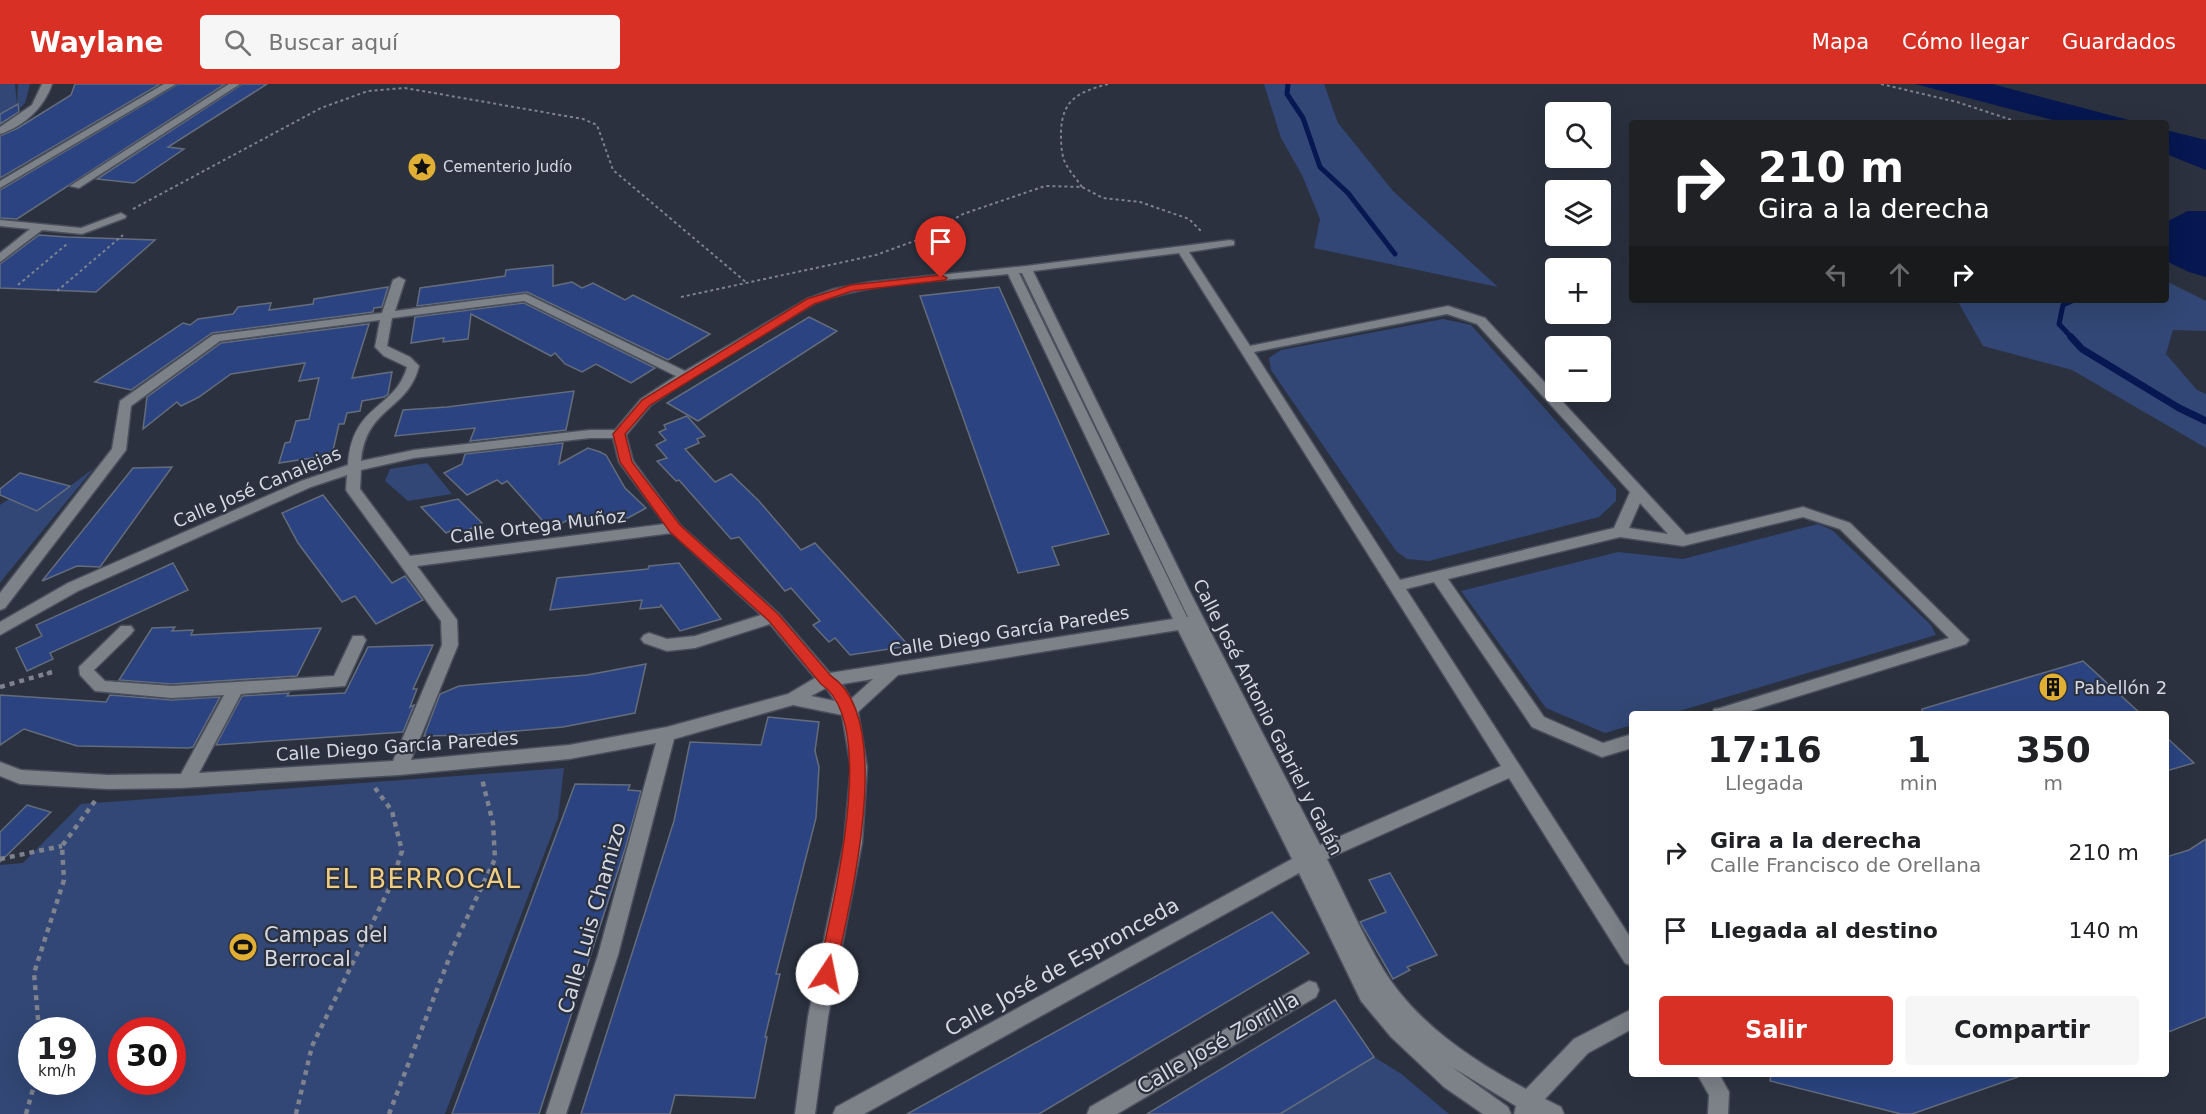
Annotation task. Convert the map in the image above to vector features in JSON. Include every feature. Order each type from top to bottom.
[{"type":"street","points":[[0,131],[35,109],[45,94],[47,84]]},
{"type":"street","points":[[0,185],[171,84]]},
{"type":"street","points":[[75,186],[235,84]]},
{"type":"street","points":[[0,223],[82,231],[121,216]]},
{"type":"street","points":[[0,260],[39,227]]},
{"type":"street","points":[[805,1114],[818,1017],[853,843],[859,767],[849,710],[834,685],[826,680],[773,617],[675,528],[626,462],[619,434],[646,402],[685,376],[811,301],[834,292],[871,285],[1019,270],[1230,243]]},
{"type":"street","points":[[1182,249],[1629,952]]},
{"type":"street","name":"Calle José Antonio Gabriel y Galán","points":[[1019,270],[1190,621],[1310,859],[1377,977],[1413,1022],[1454,1058],[1526,1108],[1554,1114]]},
{"type":"street","points":[[399,280],[387,316],[381,347],[385,352],[409,360],[413,366],[412,374],[405,388],[366,422],[360,432],[353,490],[449,620],[450,645],[399,768]]},
{"type":"street","points":[[0,604],[119,450],[125,404],[217,338],[526,297],[685,376]]},
{"type":"street","points":[[1246,350],[1448,310],[1481,321],[1683,541]]},
{"type":"street","name":"Calle José Canalejas","points":[[0,629],[42,603],[306,484],[355,467],[414,454],[590,435],[619,434]]},
{"type":"street","points":[[1620,532],[1637,493]]},
{"type":"street","points":[[1396,586],[1620,532],[1683,541],[1803,512],[1845,526],[1961,640],[1730,711]]},
{"type":"street","name":"Calle Ortega Muñoz","points":[[406,562],[675,528]]},
{"type":"street","points":[[1438,576],[1538,722],[1602,750],[1629,742]]},
{"type":"street","points":[[10,592],[10,603],[15,608],[42,603]]},
{"type":"street","points":[[649,639],[667,645],[695,642],[773,617]]},
{"type":"street","name":"Calle Diego García Paredes","points":[[826,680],[1190,621]]},
{"type":"street","points":[[126,630],[87,667],[86,671],[89,676],[100,687],[172,692],[339,682],[358,640]]},
{"type":"street","points":[[849,710],[894,669]]},
{"type":"street","points":[[793,699],[826,680]]},
{"type":"street","points":[[186,780],[236,689]]},
{"type":"street","points":[[793,699],[849,710]]},
{"type":"street","name":"Calle Diego García Paredes","points":[[0,769],[20,777],[108,783],[399,768],[569,752],[667,734],[793,699]]},
{"type":"street","name":"Calle Luis Chamizo","points":[[556,1114],[608,955],[667,734]]},
{"type":"street","name":"Calle José de Espronceda","points":[[848,1113],[1310,859],[1513,769]]},
{"type":"street","name":"Calle José Antonio Gabriel y Galán","points":[[1310,859],[1332,925],[1368,994],[1398,1030],[1451,1080],[1501,1114]]},
{"type":"street","name":"Calle José Zorrilla","points":[[1097,1114],[1309,990]]},
{"type":"street","points":[[1526,1108],[1581,1046],[1629,1021]]},
{"type":"street","points":[[1709,1077],[1719,1092],[1718,1114]]},
{"type":"path","points":[[1082,187],[1064,160],[1060,138],[1063,118],[1069,102],[1092,88],[1108,84]]},
{"type":"path","points":[[1881,84],[1957,102],[2012,120]]},
{"type":"path","points":[[121,216],[321,108],[368,92],[405,88],[583,119],[597,125],[613,170],[747,283]]},
{"type":"path","points":[[681,297],[876,255],[917,240],[963,214],[1045,186],[1082,187],[1103,198],[1140,202],[1189,219],[1216,245]]},
{"type":"path","points":[[18,285],[82,231]]},
{"type":"path","points":[[57,291],[123,235]]},
{"type":"path","points":[[0,687],[52,672]]},
{"type":"path","points":[[389,1114],[455,943],[495,859],[493,823],[477,761]]},
{"type":"path","points":[[296,1114],[312,1046],[385,897],[402,851],[392,811],[362,770]]},
{"type":"path","points":[[38,1017],[34,973],[64,880],[62,846],[108,783]]},
{"type":"path","points":[[0,859],[62,846]]},
{"type":"path","points":[[26,1114],[31,1095]]},
{"type":"shaded area","points":[[0,84],[15,84],[17,105],[18,84],[30,84],[25,103],[17,111],[0,114]]},
{"type":"shaded area","points":[[1264,84],[1324,84],[1338,123],[1393,191],[1498,287],[1314,248],[1320,219],[1302,175],[1281,138]]},
{"type":"shaded area","points":[[1915,84],[1992,84],[2129,120],[2053,120]]},
{"type":"shaded area","points":[[2169,131],[2206,140],[2206,170],[2169,155]]},
{"type":"shaded area","points":[[2188,211],[2206,211],[2206,277],[2169,262],[2169,220]]},
{"type":"shaded area","points":[[2169,282],[2206,301],[2206,331],[2173,330],[2166,354],[2197,390],[2206,394],[2206,448],[2072,370],[1983,346],[1959,303],[2169,303]]},
{"type":"shaded area","points":[[1443,319],[1471,325],[1616,489],[1616,501],[1599,517],[1429,561],[1407,559],[1396,551],[1271,370],[1269,358],[1281,350]]},
{"type":"shaded area","points":[[427,463],[452,494],[408,501],[385,481],[390,469]]},
{"type":"shaded area","points":[[94,468],[0,583],[0,505],[9,499],[37,511]]},
{"type":"shaded area","points":[[1818,524],[1832,530],[1931,625],[1936,635],[1679,711],[1629,711],[1629,726],[1605,733],[1546,708],[1461,591],[1618,552],[1683,559]]},
{"type":"shaded area","points":[[564,768],[558,818],[445,1114],[0,1114],[0,865],[23,863],[81,804]]},
{"type":"shaded area","points":[[1374,1057],[1400,1073],[1449,1114],[1280,1114]]},
{"type":"building","points":[[75,84],[160,84],[0,178],[0,136],[18,128],[71,95]]},
{"type":"building","points":[[178,84],[225,84],[17,219],[0,218],[0,190]]},
{"type":"building","points":[[242,84],[267,84],[168,147],[184,149],[134,183],[97,179]]},
{"type":"building","points":[[18,104],[19,112],[0,124],[0,114]]},
{"type":"building","points":[[39,235],[155,240],[96,292],[0,288],[0,264]]},
{"type":"building","points":[[553,265],[553,286],[572,282],[582,288],[593,283],[625,300],[633,295],[710,334],[668,360],[527,292],[417,306],[420,288],[505,276],[506,270]]},
{"type":"building","points":[[388,287],[382,307],[374,308],[373,312],[212,333],[131,390],[95,382],[183,323],[190,325],[198,319],[233,314],[238,307],[271,303],[269,310],[313,304],[314,299]]},
{"type":"building","points":[[999,287],[1109,534],[1052,547],[1059,565],[1018,573],[920,296]]},
{"type":"building","points":[[524,303],[655,368],[631,383],[596,364],[582,372],[565,364],[555,353],[551,356],[471,314],[468,339],[443,342],[444,338],[411,343],[415,317]]},
{"type":"building","points":[[809,317],[837,331],[698,421],[667,403]]},
{"type":"building","points":[[369,324],[352,378],[392,372],[388,394],[384,397],[362,401],[360,411],[347,413],[344,424],[339,424],[332,455],[279,463],[285,443],[290,442],[296,421],[309,419],[319,378],[299,381],[305,363],[231,374],[199,397],[181,406],[177,402],[143,429],[147,397],[221,343]]},
{"type":"building","points":[[574,391],[566,430],[470,441],[475,428],[395,436],[403,410],[447,407]]},
{"type":"building","points":[[687,416],[705,436],[697,439],[699,443],[685,449],[715,482],[731,474],[759,501],[801,550],[815,543],[909,646],[850,655],[835,638],[829,642],[813,625],[820,621],[791,588],[785,591],[739,537],[731,539],[679,480],[676,481],[657,461],[667,458],[656,445],[666,440],[659,432],[666,429],[664,425]]},
{"type":"building","points":[[563,443],[559,464],[588,448],[606,455],[625,488],[646,508],[626,519],[621,514],[603,523],[597,516],[581,524],[574,517],[550,529],[507,481],[502,484],[497,480],[467,495],[444,473],[462,464],[465,454]]},
{"type":"building","points":[[172,467],[100,567],[77,566],[42,581],[133,468]]},
{"type":"building","points":[[20,473],[70,486],[37,511],[0,495],[0,489]]},
{"type":"building","points":[[323,495],[392,583],[405,576],[423,600],[376,624],[355,596],[342,602],[298,543],[282,513]]},
{"type":"building","points":[[458,499],[482,523],[464,532],[458,527],[446,533],[421,507]]},
{"type":"building","points":[[173,563],[188,590],[50,653],[53,659],[27,671],[16,648],[42,636],[36,625]]},
{"type":"building","points":[[679,563],[721,619],[680,631],[661,605],[640,609],[642,600],[550,610],[557,578],[648,569],[649,566]]},
{"type":"building","points":[[175,627],[172,631],[193,630],[191,635],[321,628],[297,676],[172,684],[119,680],[152,628]]},
{"type":"building","points":[[433,645],[413,689],[417,689],[410,707],[414,705],[403,732],[216,745],[242,696],[345,693],[368,647]]},
{"type":"building","name":"Pabellón 2","points":[[2083,661],[2138,711],[1922,711],[1922,709]]},
{"type":"building","points":[[646,664],[635,713],[563,727],[469,735],[424,736],[440,694],[459,686],[587,675]]},
{"type":"building","points":[[0,695],[106,702],[110,695],[172,700],[220,697],[193,747],[188,748],[77,746],[24,729],[0,745]]},
{"type":"building","points":[[768,717],[819,722],[815,751],[819,767],[816,818],[776,974],[780,974],[765,1037],[767,1037],[755,1098],[675,1095],[670,1114],[581,1114],[674,821],[690,742],[761,745]]},
{"type":"building","name":"Pabellón 2","points":[[2169,740],[2194,763],[2169,770]]},
{"type":"building","points":[[575,784],[630,785],[628,790],[641,791],[625,849],[539,1114],[452,1114]]},
{"type":"building","points":[[27,805],[51,812],[0,862],[0,832]]},
{"type":"building","points":[[2206,839],[2206,1017],[2169,1032],[2169,856],[2189,850]]},
{"type":"building","points":[[1390,873],[1437,955],[1407,967],[1410,970],[1393,979],[1360,922],[1386,912],[1369,880]]},
{"type":"building","points":[[1272,912],[1309,953],[1039,1114],[907,1114]]},
{"type":"building","points":[[1335,1000],[1374,1057],[1280,1114],[1147,1114]]},
{"type":"building","points":[[1771,1077],[2018,1077],[1912,1114],[1901,1114],[1770,1081]]},
{"type":"waterway","points":[[1288,84],[1287,94],[1303,118],[1320,167],[1348,193],[1395,254]]},
{"type":"waterway","points":[[2067,303],[2063,305],[2059,324],[2073,339]]},
{"type":"waterway","points":[[2071,337],[2082,349],[2179,408],[2206,421]]},
{"type":"place","name":"Cementerio Judío","points":[[422,167]]},
{"type":"place","name":"Pabellón 2","points":[[2053,687]]},
{"type":"place","name":"Campas del Berrocal","points":[[243,947]]},
{"type":"district","name":"EL BERROCAL","points":[[423,879]]},
{"type":"route","points":[[827,974],[853,843],[859,767],[849,710],[834,685],[826,680],[773,617],[675,528],[626,462],[619,434],[646,402],[685,376],[811,301],[851,288],[941,278]]}]
